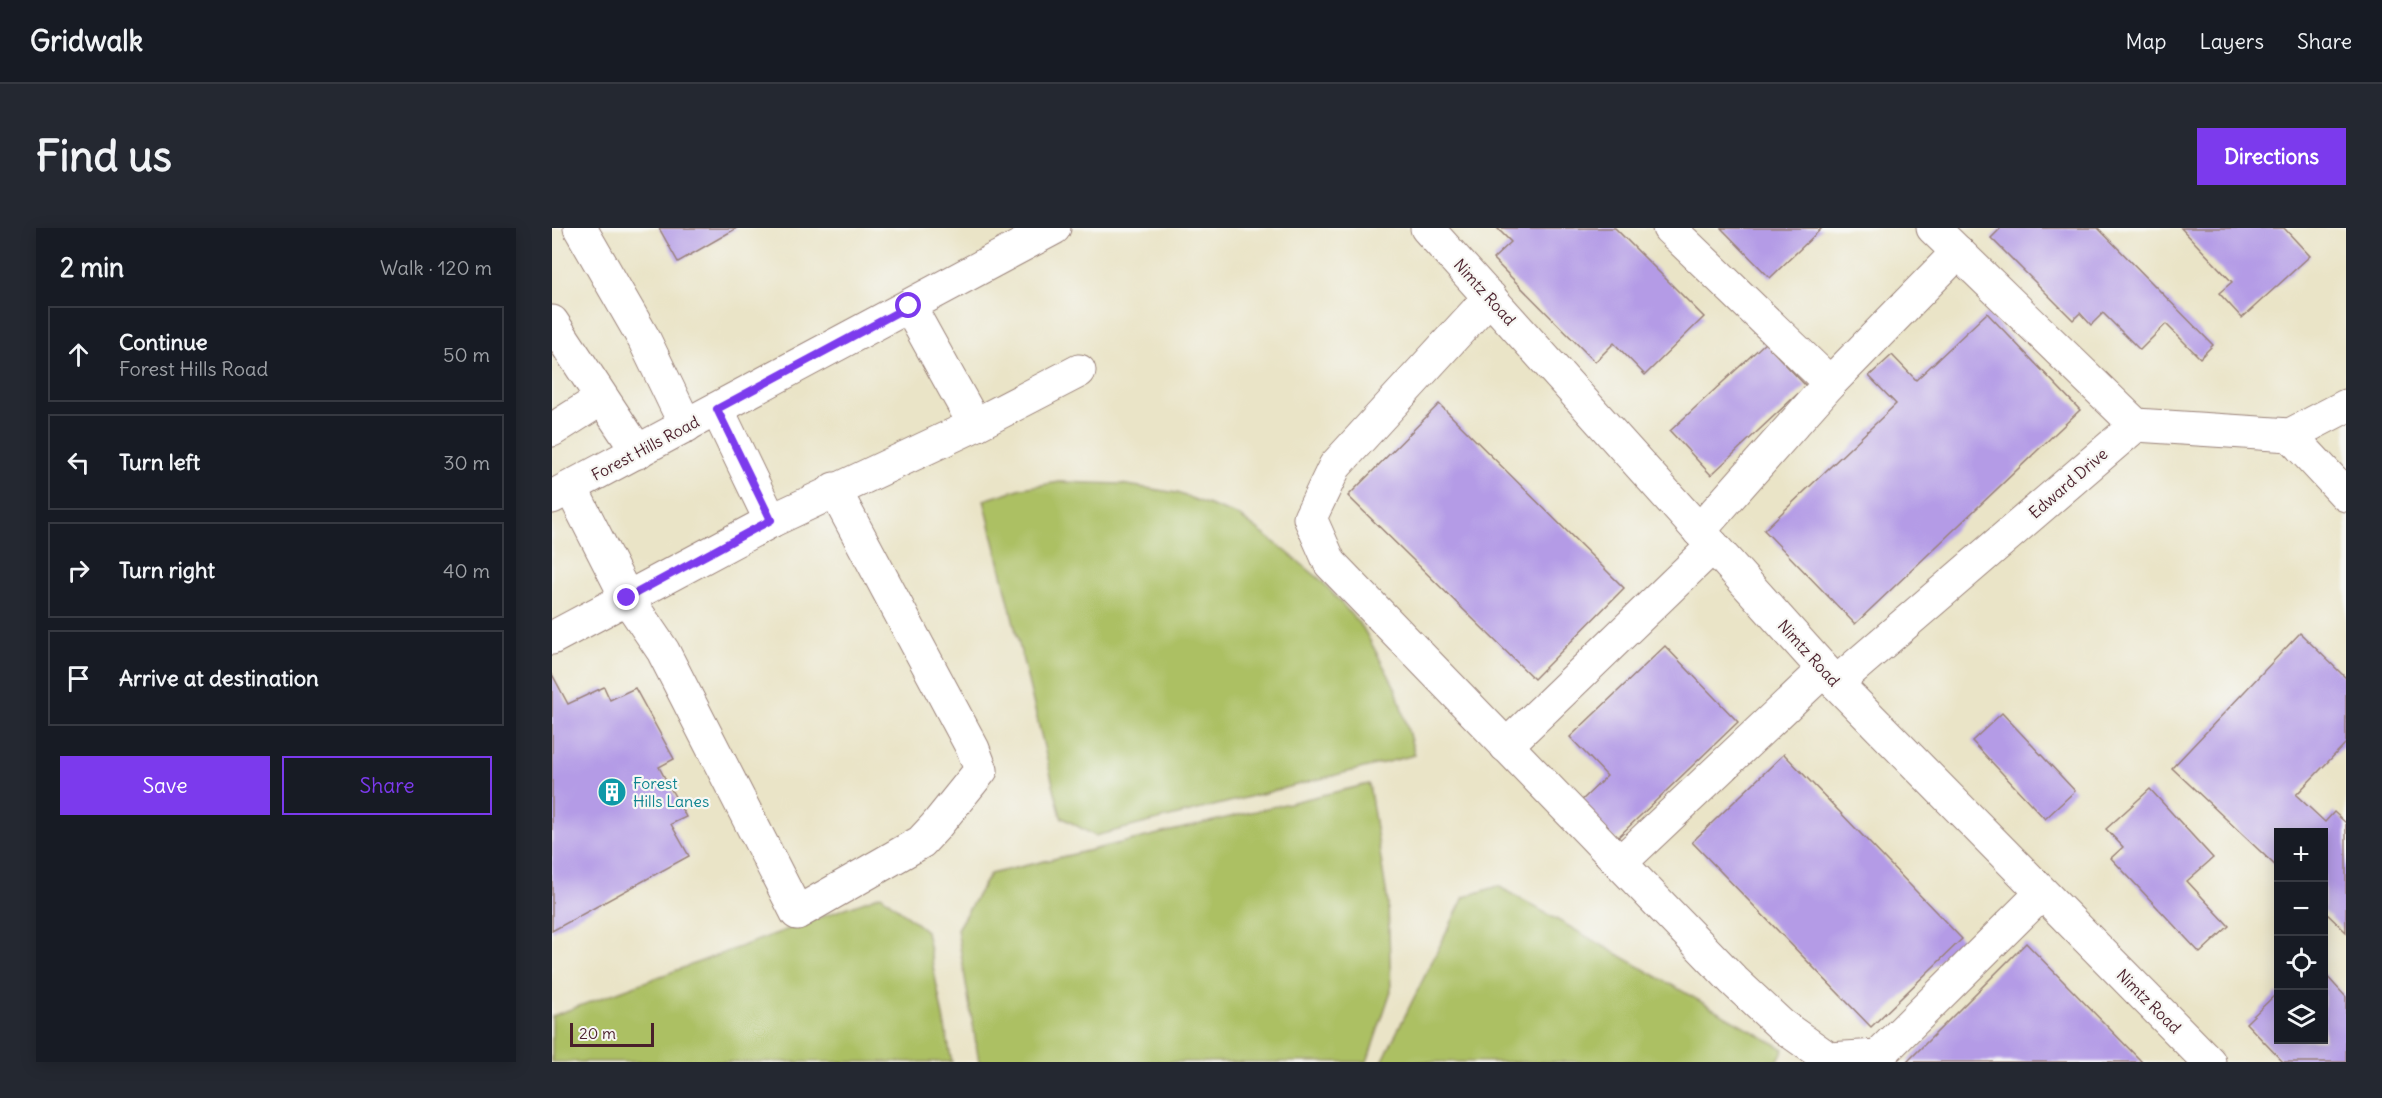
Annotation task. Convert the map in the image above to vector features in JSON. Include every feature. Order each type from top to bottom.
[{"type":"street","points":[[580,228],[644,339],[686,426]]},
{"type":"street","name":"Forest Hills Road","points":[[562,492],[1054,228]]},
{"type":"street","points":[[1669,228],[1830,383]]},
{"type":"street","points":[[1933,228],[2136,425],[2290,435],[2346,406]]},
{"type":"street","name":"Nimtz Road","points":[[1444,233],[1490,297],[1830,676],[2209,1062]]},
{"type":"street","points":[[1506,746],[1706,539],[1830,383],[1958,252]]},
{"type":"street","points":[[1490,297],[1335,466],[1310,518],[1330,563],[1734,981],[1781,1025],[1829,1059],[1878,1056],[2042,893]]},
{"type":"street","points":[[909,306],[975,425]]},
{"type":"street","points":[[552,322],[638,452]]},
{"type":"street","points":[[552,638],[771,520],[975,425],[1079,370]]},
{"type":"street","points":[[552,430],[601,399]]},
{"type":"street","points":[[717,409],[771,520]]},
{"type":"street","name":"Edward Drive","points":[[1620,863],[1830,676],[2136,425]]},
{"type":"street","points":[[2290,435],[2346,495]]},
{"type":"street","points":[[562,492],[627,598],[663,651],[796,913],[921,842],[981,770],[973,749],[834,489]]},
{"type":"green space","points":[[1060,482],[1121,484],[1177,493],[1239,516],[1282,548],[1322,581],[1363,628],[1396,689],[1415,755],[1095,836],[1061,817],[984,500],[1022,488]]},
{"type":"green space","points":[[1369,784],[1388,903],[1391,991],[1367,1062],[979,1062],[957,929],[990,874]]},
{"type":"green space","points":[[1498,886],[1784,1049],[1777,1062],[1382,1062],[1464,897]]},
{"type":"green space","points":[[881,895],[926,931],[952,1062],[552,1062],[552,1016]]},
{"type":"building","points":[[659,228],[737,228],[678,262]]},
{"type":"building","points":[[1497,228],[1615,228],[1704,317],[1645,375],[1614,343],[1595,362],[1493,259],[1511,242]]},
{"type":"building","points":[[1721,228],[1822,228],[1770,278]]},
{"type":"building","points":[[2001,228],[2098,228],[2213,345],[2200,358],[2166,324],[2140,350],[2103,313],[2091,325],[2080,313],[2073,320],[1991,238]]},
{"type":"building","points":[[2181,228],[2284,228],[2310,256],[2242,318],[2219,293],[2232,282]]},
{"type":"building","points":[[1987,313],[2080,410],[1855,624],[1764,530],[1896,404],[1869,376],[1892,355],[1916,380]]},
{"type":"building","points":[[1765,343],[1806,386],[1711,475],[1670,431]]},
{"type":"building","points":[[1439,404],[1624,588],[1534,679],[1348,496]]},
{"type":"building","points":[[2300,633],[2346,678],[2346,743],[2296,795],[2325,822],[2334,812],[2346,823],[2346,932],[2328,915],[2328,828],[2274,828],[2274,864],[2172,768]]},
{"type":"building","points":[[1665,646],[1738,722],[1615,840],[1579,803],[1607,776],[1570,737]]},
{"type":"building","name":"Forest Hills Lanes","points":[[552,674],[568,704],[604,687],[610,700],[635,688],[674,759],[659,767],[686,817],[671,824],[689,856],[552,931]]},
{"type":"building","points":[[2002,713],[2075,791],[2045,819],[1972,741]]},
{"type":"building","points":[[1784,754],[1962,939],[1871,1027],[1692,842]]},
{"type":"building","points":[[2150,789],[2213,858],[2187,881],[2229,926],[2200,953],[2111,858],[2123,847],[2106,829]]},
{"type":"building","points":[[2026,943],[2142,1062],[1907,1062]]},
{"type":"building","points":[[2328,977],[2346,997],[2346,1062],[2283,1062],[2246,1023],[2274,996],[2274,1044],[2328,1044]]},
{"type":"place","name":"Forest Hills Lanes","points":[[612,792]]},
{"type":"route","points":[[627,598],[771,520],[717,409],[909,306]]}]
